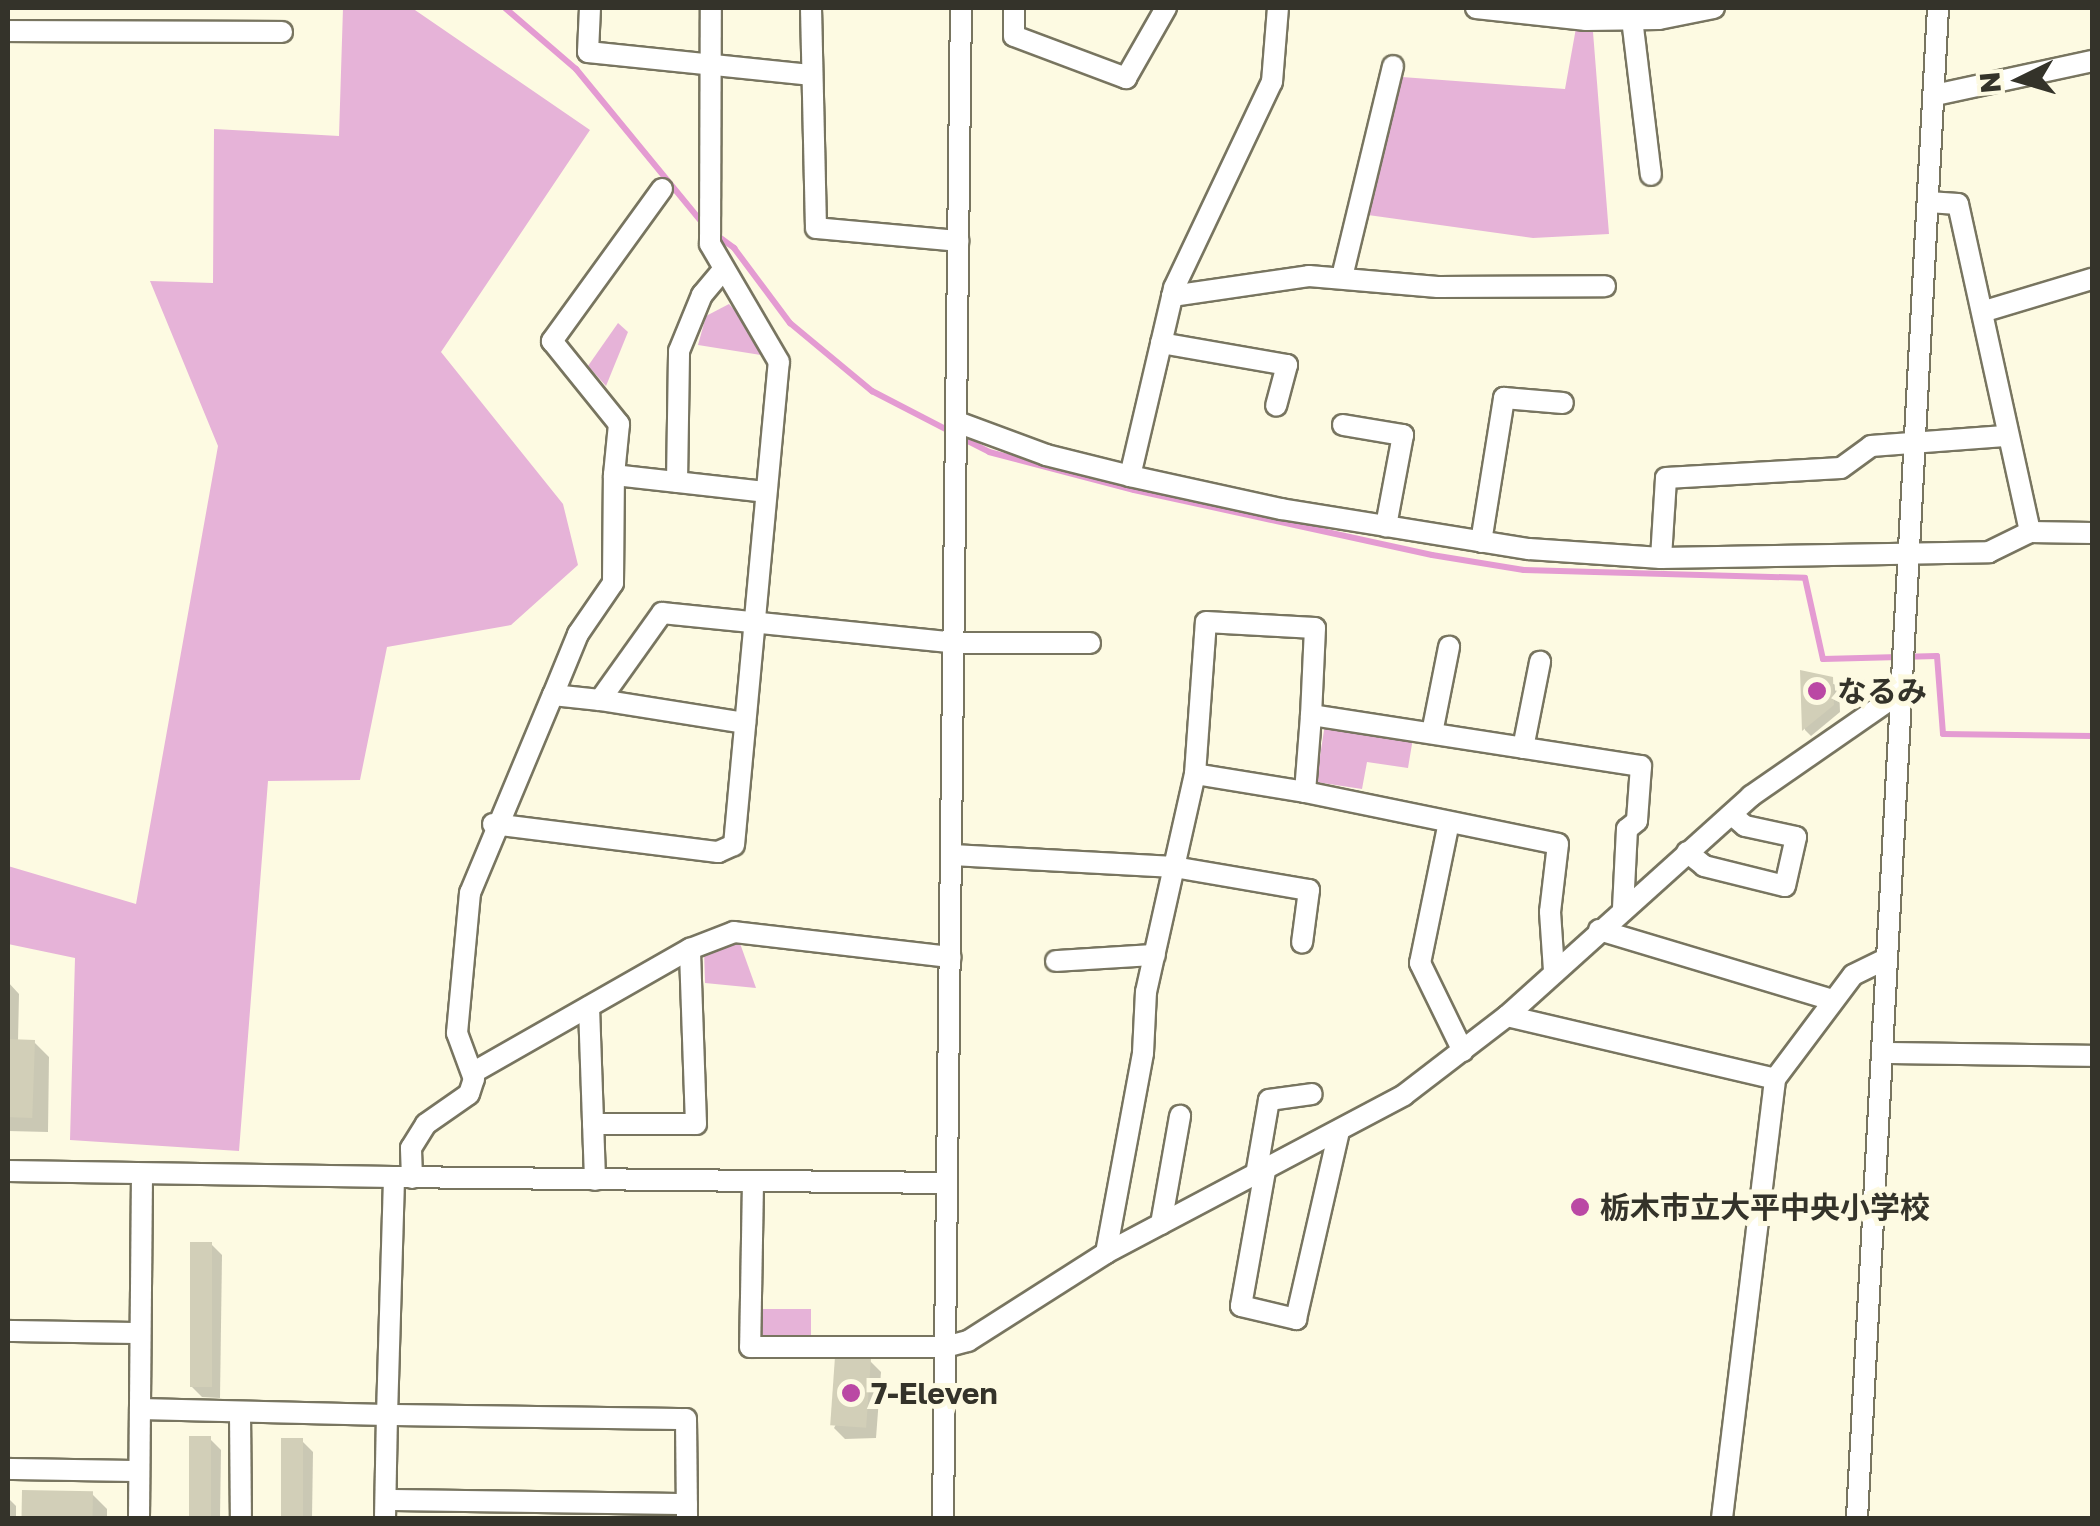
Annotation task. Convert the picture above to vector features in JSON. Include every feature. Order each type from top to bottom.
[{"type":"street","points":[[590,8],[588,52],[816,78],[816,228],[958,241]]},
{"type":"street","points":[[493,824],[727,850],[734,845],[780,362],[721,272],[710,244],[711,8]]},
{"type":"street","points":[[810,8],[810,75]]},
{"type":"street","points":[[944,1518],[961,8]]},
{"type":"street","points":[[1014,8],[1014,36],[1126,78],[1166,8]]},
{"type":"street","points":[[1130,476],[1172,296],[1272,82],[1278,8]]},
{"type":"street","points":[[1476,8],[1632,19],[1714,8]]},
{"type":"street","points":[[1857,1518],[1938,8]]},
{"type":"street","points":[[1632,19],[1652,175]]},
{"type":"street","points":[[8,32],[282,32]]},
{"type":"street","points":[[1935,95],[2092,61]]},
{"type":"street","points":[[1342,277],[1393,66]]},
{"type":"street","points":[[140,1409],[387,1415],[686,1418],[687,1511],[386,1509],[387,1415],[403,1178],[411,1148],[426,1124],[468,1094],[474,1072],[457,1033],[470,892],[493,824],[578,634],[612,584],[614,475],[620,424],[552,341],[662,189]]},
{"type":"street","points":[[1928,202],[1958,204],[1984,311],[2005,436],[2030,532]]},
{"type":"street","points":[[676,482],[679,351],[702,295],[721,272]]},
{"type":"street","points":[[1172,296],[1308,276],[1438,287],[1605,286]]},
{"type":"street","points":[[1984,311],[2092,279]]},
{"type":"street","points":[[1161,343],[1286,365],[1276,406]]},
{"type":"street","points":[[1481,542],[1504,398],[1563,403]]},
{"type":"street","points":[[957,422],[1046,455],[1130,476],[1481,542],[1662,558],[1989,552],[2030,532],[2092,533]]},
{"type":"street","points":[[1344,425],[1404,436],[1386,526]]},
{"type":"street","points":[[1662,558],[1666,478],[1841,468],[1871,446],[2005,436]]},
{"type":"street","points":[[614,475],[766,492]]},
{"type":"street","points":[[600,700],[662,613],[956,643],[1090,643]]},
{"type":"street","points":[[1106,1253],[1154,955],[1195,774],[1206,622],[1315,628],[1305,792]]},
{"type":"street","points":[[1432,733],[1450,647]]},
{"type":"street","points":[[1522,748],[1540,662]]},
{"type":"street","points":[[753,1182],[750,1347],[945,1348],[986,1332],[1106,1253],[1340,1132],[1462,1050],[1506,1016],[1730,814],[1837,732],[1901,692]]},
{"type":"street","points":[[553,695],[746,723]]},
{"type":"street","points":[[1310,715],[1641,766],[1637,821],[1627,829],[1623,909]]},
{"type":"street","points":[[1195,774],[1305,792],[1558,844],[1550,912],[1554,970]]},
{"type":"street","points":[[1687,852],[1704,866],[1784,886],[1796,838],[1745,826],[1730,814]]},
{"type":"street","points":[[1450,822],[1420,962],[1462,1050]]},
{"type":"street","points":[[953,854],[1174,867],[1309,890],[1302,942]]},
{"type":"street","points":[[1599,930],[1833,1000]]},
{"type":"street","points":[[474,1072],[690,949],[734,932],[951,958]]},
{"type":"street","points":[[593,1124],[696,1124],[690,949]]},
{"type":"street","points":[[1056,962],[1154,955]]},
{"type":"street","points":[[1722,1518],[1775,1079],[1853,975],[1886,959]]},
{"type":"street","points":[[589,1007],[596,1180]]},
{"type":"street","points":[[1506,1016],[1775,1079]]},
{"type":"street","points":[[1882,1053],[2092,1056]]},
{"type":"street","points":[[1312,1094],[1268,1100],[1240,1306],[1296,1319],[1340,1132]]},
{"type":"street","points":[[1161,1224],[1180,1116]]},
{"type":"street","points":[[8,1171],[946,1184]]},
{"type":"street","points":[[139,1518],[142,1174]]},
{"type":"street","points":[[8,1331],[140,1333]]},
{"type":"street","points":[[240,1412],[241,1518]]},
{"type":"street","points":[[8,1468],[139,1471]]},
{"type":"shaded area","points":[[343,8],[412,8],[590,130],[441,352],[563,504],[578,565],[511,625],[387,647],[360,780],[268,781],[239,1151],[70,1140],[75,958],[8,944],[8,866],[136,904],[218,446],[150,281],[213,283],[214,129],[339,136]]},
{"type":"shaded area","points":[[1576,28],[1593,32],[1609,234],[1533,238],[1368,215],[1402,77],[1565,89]]},
{"type":"shaded area","points":[[729,304],[767,356],[698,345],[706,316]]},
{"type":"shaded area","points":[[618,323],[628,332],[606,386],[588,366]]},
{"type":"shaded area","points":[[1325,724],[1413,738],[1408,768],[1367,762],[1362,789],[1316,782]]},
{"type":"shaded area","points":[[737,935],[756,988],[705,983],[704,950]]},
{"type":"shaded area","points":[[762,1309],[811,1309],[811,1336],[762,1336]]},
{"type":"building","name":"なるみ","points":[[1800,670],[1833,677],[1834,705],[1802,731]]},
{"type":"building","points":[[8,1039],[35,1040],[32,1118],[8,1117]]},
{"type":"building","points":[[190,1242],[212,1242],[212,1387],[190,1387]]},
{"type":"building","name":"7-Eleven","points":[[835,1355],[871,1358],[866,1428],[830,1425]]},
{"type":"building","points":[[189,1436],[211,1436],[211,1518],[189,1518]]},
{"type":"building","points":[[281,1438],[303,1438],[303,1518],[281,1518]]},
{"type":"building","points":[[22,1490],[93,1491],[93,1518],[22,1518]]},
{"type":"waterway","points":[[505,8],[576,69],[705,226]]},
{"type":"waterway","points":[[715,234],[734,248],[790,323],[872,391],[951,432]]},
{"type":"waterway","points":[[962,438],[989,452],[1134,490],[1432,555],[1524,570],[1805,578],[1823,659],[1937,656],[1943,734],[2092,736]]},
{"type":"place","name":"なるみ","points":[[1817,691]]},
{"type":"place","name":"栃木市立大平中央小学校","points":[[1580,1207]]},
{"type":"place","name":"7-Eleven","points":[[851,1393]]}]
